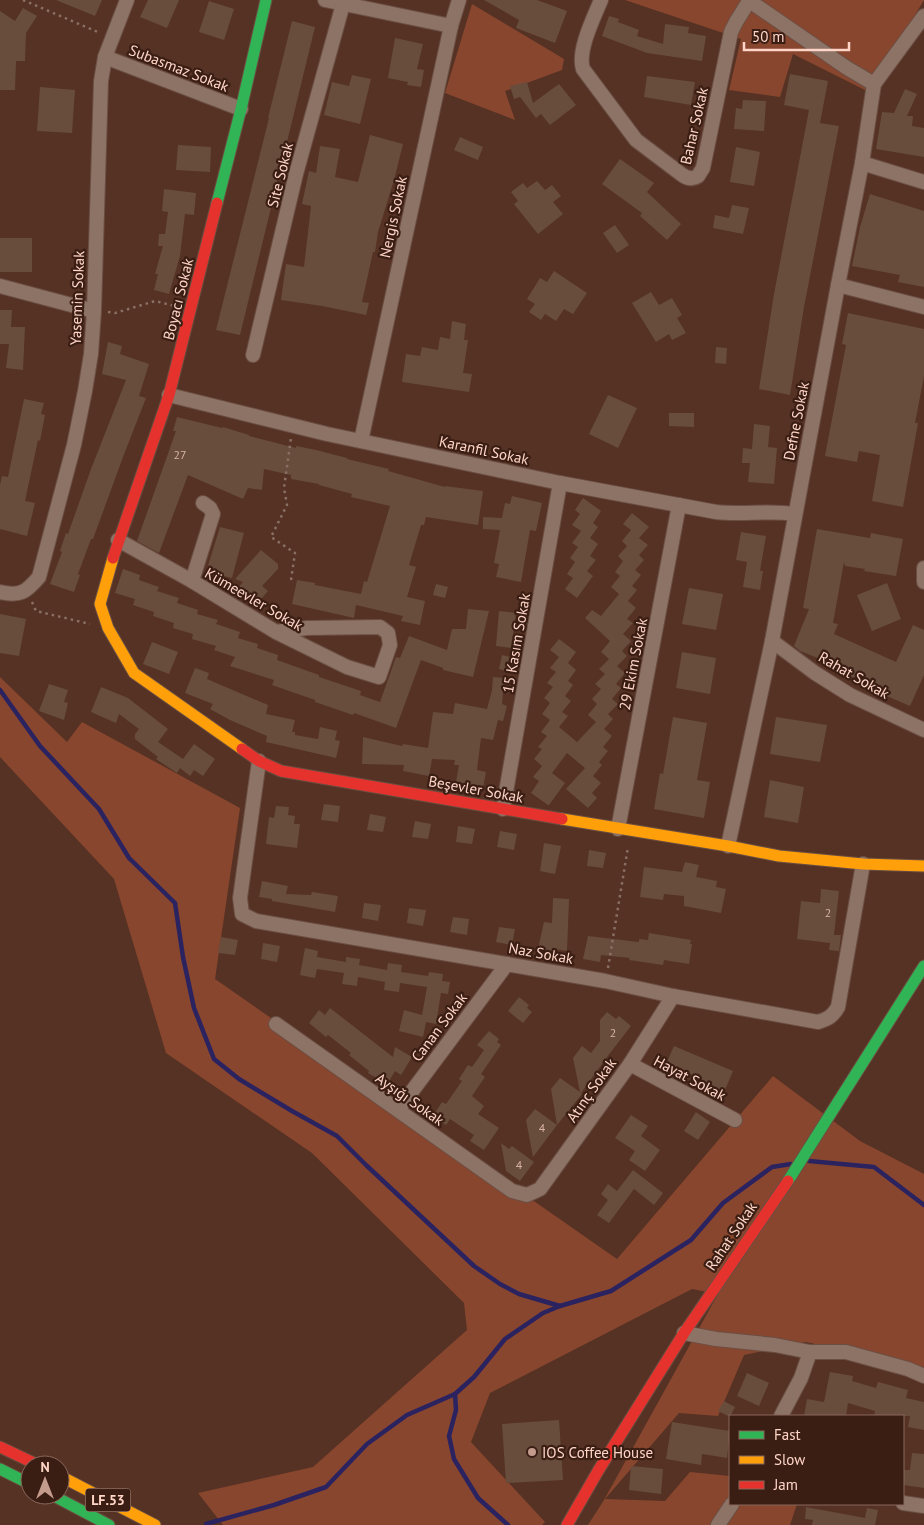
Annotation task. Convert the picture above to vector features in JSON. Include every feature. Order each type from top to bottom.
[{"type":"main road","name":"Boyacı Sokak","points":[[100,599],[118,540],[170,395],[266,0]]},
{"type":"main road","name":"Beşevler Sokak","points":[[100,599],[101,609],[108,628],[130,668],[138,677],[259,762],[281,771],[779,856],[863,864],[924,866]]},
{"type":"main road","name":"Rahat Sokak","points":[[567,1525],[598,1471],[684,1333],[788,1181],[924,966]]},
{"type":"main road","points":[[0,1447],[20,1456]]},
{"type":"main road","points":[[0,1469],[20,1479]]},
{"type":"main road","name":"LF.53","points":[[70,1481],[155,1525]]},
{"type":"main road","name":"LF.53","points":[[70,1504],[109,1525]]},
{"type":"street","name":"Yasemin Sokak","points":[[26,591],[39,577],[74,445],[90,363],[94,311],[100,94],[106,57],[127,0]]},
{"type":"street","points":[[324,0],[451,26]]},
{"type":"street","name":"Nergis Sokak","points":[[361,441],[451,26],[459,0]]},
{"type":"street","name":"Bahar Sokak","points":[[601,0],[581,56],[582,69],[640,144],[681,174],[692,178],[698,176],[703,168],[731,32],[748,1]]},
{"type":"street","points":[[748,1],[874,84]]},
{"type":"street","name":"Site Sokak","points":[[253,355],[296,174],[343,4]]},
{"type":"street","name":"Defne Sokak","points":[[728,846],[772,641],[862,163],[874,84],[924,16]]},
{"type":"street","name":"Subasmaz Sokak","points":[[106,57],[241,109]]},
{"type":"street","points":[[862,163],[924,182]]},
{"type":"street","points":[[838,285],[924,307]]},
{"type":"street","points":[[0,286],[94,311]]},
{"type":"street","name":"Karanfil Sokak","points":[[170,395],[293,427],[560,483],[716,512],[734,514],[775,511],[795,514]]},
{"type":"street","name":"15 Kasım Sokak","points":[[503,809],[560,483]]},
{"type":"street","points":[[192,581],[213,514],[204,503]]},
{"type":"street","name":"29 Ekim Sokak","points":[[625,830],[679,505]]},
{"type":"street","name":"Kümeevler Sokak","points":[[118,540],[192,581],[276,632],[347,667],[379,677],[390,645],[388,633],[380,627],[306,628],[276,632]]},
{"type":"street","points":[[924,568],[924,582]]},
{"type":"street","points":[[0,592],[9,594],[26,591]]},
{"type":"street","name":"Rahat Sokak","points":[[772,641],[839,688],[871,706],[922,726]]},
{"type":"street","name":"Naz Sokak","points":[[259,762],[240,898],[242,914],[256,921],[605,981],[673,996],[818,1022],[827,1020],[834,1014],[840,1000],[863,864]]},
{"type":"street","name":"Canan Sokak","points":[[398,1110],[507,964]]},
{"type":"street","name":"Atınç Sokak","points":[[527,1195],[540,1189],[630,1064],[673,996]]},
{"type":"street","name":"Ayşığı Sokak","points":[[276,1024],[512,1191],[527,1195]]},
{"type":"street","name":"Hayat Sokak","points":[[630,1064],[734,1120]]},
{"type":"street","points":[[684,1333],[716,1339],[774,1345],[810,1352],[846,1352],[908,1369],[924,1376]]},
{"type":"street","points":[[782,1415],[801,1378],[810,1352]]},
{"type":"street","points":[[904,1503],[924,1506]]},
{"type":"street","points":[[718,1525],[731,1505]]},
{"type":"path","points":[[23,0],[112,38]]},
{"type":"path","points":[[94,311],[115,313],[155,301],[191,311]]},
{"type":"path","points":[[290,580],[295,553],[271,537],[287,505],[284,488],[293,427]]},
{"type":"path","points":[[26,591],[36,611],[108,628]]},
{"type":"path","points":[[605,981],[625,830]]},
{"type":"shaded area","points":[[625,0],[924,0],[869,92],[793,54],[780,97],[729,90],[741,39]]},
{"type":"shaded area","points":[[472,4],[564,59],[562,70],[505,91],[515,120],[445,93]]},
{"type":"shaded area","points":[[0,677],[67,742],[82,722],[240,808],[215,979],[617,1259],[773,1076],[860,1141],[924,1174],[924,1368],[806,1342],[744,1355],[718,1416],[679,1413],[605,1499],[665,1501],[690,1472],[729,1476],[729,1505],[797,1505],[790,1525],[588,1525],[604,1500],[718,1294],[692,1289],[490,1393],[471,1442],[545,1522],[542,1525],[223,1525],[198,1493],[313,1467],[467,1330],[464,1303],[312,1153],[166,1053],[114,879],[0,757]]},
{"type":"building","points":[[56,0],[102,0],[95,16]]},
{"type":"building","points":[[148,0],[179,0],[167,28],[140,17]]},
{"type":"building","points":[[484,0],[537,0],[567,11],[555,43],[516,28],[519,20]]},
{"type":"building","points":[[209,1],[234,9],[224,40],[199,32]]},
{"type":"building","points":[[23,8],[37,16],[26,33],[25,61],[16,61],[15,90],[0,90],[0,11],[15,21]]},
{"type":"building","points":[[609,16],[619,19],[618,22],[639,30],[637,36],[663,44],[665,24],[689,27],[688,33],[706,36],[702,61],[647,53],[602,36]]},
{"type":"building","points":[[292,21],[315,27],[240,335],[216,330]]},
{"type":"building","points":[[395,38],[423,44],[417,69],[424,70],[421,87],[407,85],[408,82],[388,78]]},
{"type":"building","points":[[790,74],[828,81],[820,123],[839,126],[804,307],[790,395],[759,389],[774,294],[809,110],[784,105]]},
{"type":"building","points":[[352,75],[371,79],[360,124],[324,115],[332,82],[349,86]]},
{"type":"building","points":[[647,76],[695,82],[691,105],[644,97]]},
{"type":"building","points":[[527,82],[533,103],[559,84],[576,105],[550,125],[541,114],[536,118],[520,97],[514,99],[510,86]]},
{"type":"building","points":[[40,87],[75,90],[72,133],[37,131]]},
{"type":"building","points":[[905,89],[917,94],[907,116],[913,116],[912,126],[924,128],[924,157],[876,149],[882,112],[894,113]]},
{"type":"building","points":[[743,100],[766,101],[764,131],[734,129],[736,108],[742,109]]},
{"type":"building","points":[[370,135],[403,144],[378,232],[375,252],[373,252],[362,302],[369,303],[366,315],[281,300],[286,264],[304,267],[311,206],[302,204],[309,171],[316,173],[320,146],[340,149],[335,177],[358,182]]},
{"type":"building","points":[[460,137],[483,147],[478,160],[454,150]]},
{"type":"building","points":[[178,145],[211,147],[210,172],[176,170]]},
{"type":"building","points":[[736,147],[760,152],[754,186],[730,182]]},
{"type":"building","points":[[620,159],[654,183],[647,192],[681,224],[667,240],[640,216],[642,213],[602,184]]},
{"type":"building","points":[[537,181],[545,190],[552,185],[561,196],[553,202],[563,214],[538,234],[514,204],[518,201],[511,192],[523,183],[527,188]]},
{"type":"building","points":[[164,189],[196,193],[194,215],[185,214],[180,256],[169,294],[154,290],[158,274],[155,274],[163,246],[158,246],[159,234],[165,234],[168,212],[162,211]]},
{"type":"building","points":[[870,194],[924,211],[924,287],[898,282],[900,275],[852,266],[860,227]]},
{"type":"building","points":[[732,205],[749,208],[743,234],[713,228],[715,215],[729,218]]},
{"type":"building","points":[[615,225],[629,245],[617,253],[603,233]]},
{"type":"building","points":[[0,238],[32,238],[32,272],[0,272]]},
{"type":"building","points":[[554,271],[587,293],[573,314],[564,309],[556,321],[545,314],[541,320],[529,312],[535,304],[527,299],[540,278],[547,282]]},
{"type":"building","points":[[651,292],[659,305],[672,298],[682,315],[677,318],[686,333],[672,340],[669,334],[656,342],[632,303]]},
{"type":"building","points":[[0,310],[12,310],[11,327],[25,327],[23,370],[6,368],[9,344],[0,344]]},
{"type":"building","points":[[848,313],[924,329],[924,376],[915,423],[918,423],[903,507],[872,501],[880,455],[859,451],[857,462],[825,456],[846,345],[842,344]]},
{"type":"building","points":[[452,321],[466,324],[464,340],[468,340],[463,373],[472,374],[469,392],[402,382],[406,354],[420,356],[422,347],[438,350],[440,337],[450,339]]},
{"type":"building","points":[[108,342],[122,346],[120,354],[149,364],[139,396],[146,398],[78,574],[80,575],[74,592],[50,584],[62,552],[60,551],[66,533],[68,534],[126,380],[102,374]]},
{"type":"building","points":[[716,347],[727,348],[726,364],[715,363]]},
{"type":"building","points":[[608,395],[637,408],[618,448],[589,434]]},
{"type":"building","points":[[24,399],[44,403],[41,414],[45,415],[25,501],[35,503],[27,536],[0,529],[0,485],[2,476],[8,477]]},
{"type":"building","points":[[669,413],[694,413],[694,427],[669,426]]},
{"type":"building","points":[[177,417],[223,427],[296,448],[296,446],[347,458],[445,487],[483,491],[478,525],[426,517],[424,525],[421,525],[409,565],[416,567],[407,597],[425,601],[420,625],[401,621],[403,616],[356,605],[354,618],[292,604],[297,580],[361,594],[364,581],[367,582],[390,506],[351,497],[352,494],[319,484],[291,479],[291,475],[264,469],[262,490],[248,488],[243,499],[188,475],[159,553],[137,541],[176,431],[173,431]]},
{"type":"building","points":[[754,424],[770,426],[768,447],[777,448],[774,484],[748,482],[750,463],[742,463],[743,448],[752,449]]},
{"type":"building","points":[[512,496],[542,503],[536,531],[530,530],[521,582],[496,577],[499,564],[494,563],[500,530],[483,529],[483,517],[502,518],[505,503],[510,504]]},
{"type":"building","points":[[583,498],[601,511],[593,523],[598,527],[590,538],[598,544],[590,556],[596,560],[587,571],[593,576],[577,598],[565,589],[573,578],[567,574],[575,562],[570,558],[578,547],[572,543],[581,531],[572,525],[580,514],[575,510]]},
{"type":"building","points":[[632,513],[649,527],[639,538],[648,545],[639,555],[644,560],[635,570],[641,575],[632,586],[637,590],[628,601],[636,608],[627,619],[633,623],[623,634],[631,641],[622,651],[627,656],[617,666],[625,673],[616,684],[621,688],[612,699],[618,704],[608,714],[613,719],[604,729],[612,736],[603,747],[608,751],[599,762],[602,765],[593,776],[601,783],[592,793],[597,798],[588,808],[566,789],[585,768],[567,753],[552,773],[565,783],[548,805],[531,793],[539,781],[533,777],[542,766],[534,759],[542,749],[538,747],[547,736],[541,732],[550,720],[542,714],[550,703],[544,698],[553,687],[547,683],[556,672],[550,668],[559,657],[550,650],[559,639],[576,652],[568,663],[576,670],[568,681],[573,685],[565,696],[571,701],[562,712],[568,716],[559,727],[577,742],[596,722],[588,715],[597,704],[592,699],[601,689],[595,684],[605,674],[599,669],[609,659],[601,652],[610,641],[585,618],[592,610],[601,616],[619,594],[611,587],[620,576],[615,572],[623,561],[618,556],[627,546],[622,541],[631,530],[623,524]]},
{"type":"building","points":[[220,527],[244,533],[232,578],[206,572]]},
{"type":"building","points":[[817,529],[870,538],[871,533],[903,539],[896,576],[845,566],[844,562],[833,623],[838,624],[834,634],[896,662],[913,625],[924,630],[924,675],[910,706],[875,691],[876,688],[836,670],[838,666],[800,651],[794,646],[809,609],[803,608]]},
{"type":"building","points":[[741,532],[766,536],[760,571],[763,571],[760,590],[743,587],[747,562],[736,560]]},
{"type":"building","points":[[261,550],[278,564],[278,569],[262,586],[268,591],[256,605],[237,589],[243,582],[235,579]]},
{"type":"building","points":[[123,569],[140,575],[139,580],[159,587],[157,591],[179,598],[177,603],[198,610],[197,614],[218,620],[216,624],[240,632],[238,638],[258,644],[257,648],[278,655],[277,660],[361,691],[360,695],[380,702],[396,657],[400,658],[409,636],[447,650],[452,629],[466,629],[468,609],[489,611],[473,677],[443,670],[443,668],[421,660],[396,728],[315,702],[315,700],[272,685],[274,680],[230,666],[235,657],[214,650],[216,646],[192,639],[193,634],[173,628],[174,623],[153,616],[154,612],[133,605],[135,599],[115,593]]},
{"type":"building","points":[[887,583],[901,619],[872,631],[857,595]]},
{"type":"building","points":[[436,584],[448,587],[445,598],[433,595]]},
{"type":"building","points":[[689,588],[723,594],[716,630],[682,624]]},
{"type":"building","points":[[499,611],[516,613],[511,648],[496,646]]},
{"type":"building","points":[[0,614],[26,619],[19,656],[0,653]]},
{"type":"building","points":[[152,642],[178,652],[169,674],[143,664]]},
{"type":"building","points":[[682,652],[716,658],[710,694],[676,688]]},
{"type":"building","points":[[502,655],[514,658],[510,672],[499,669]]},
{"type":"building","points":[[195,668],[209,673],[207,679],[268,705],[266,714],[295,720],[292,732],[295,732],[295,735],[318,739],[320,727],[337,731],[335,740],[340,741],[336,758],[266,742],[267,736],[210,709],[213,704],[185,693]]},
{"type":"building","points":[[493,677],[504,678],[502,704],[507,706],[503,721],[498,720],[493,740],[481,738],[477,770],[486,772],[483,788],[456,782],[459,765],[454,765],[455,760],[432,759],[429,776],[403,771],[404,765],[362,764],[363,737],[402,746],[403,744],[428,748],[433,712],[453,714],[455,703],[487,709]]},
{"type":"building","points":[[49,684],[68,690],[64,702],[68,703],[64,720],[39,711]]},
{"type":"building","points":[[101,687],[128,698],[168,729],[158,742],[183,759],[194,744],[215,759],[203,776],[194,770],[190,776],[180,768],[177,773],[156,759],[158,757],[135,739],[135,734],[139,729],[119,714],[116,723],[91,712]]},
{"type":"building","points":[[673,717],[707,723],[697,780],[710,782],[704,818],[654,809],[660,773],[663,774]]},
{"type":"building","points":[[776,717],[827,725],[820,762],[770,754]]},
{"type":"building","points":[[770,780],[804,787],[798,823],[764,817]]},
{"type":"building","points":[[324,804],[340,806],[338,822],[321,820]]},
{"type":"building","points":[[276,806],[289,807],[288,815],[295,816],[294,824],[300,824],[297,848],[266,844],[269,817],[274,818]]},
{"type":"building","points":[[370,814],[386,817],[383,832],[367,830]]},
{"type":"building","points":[[415,821],[431,824],[428,839],[412,837]]},
{"type":"building","points":[[458,826],[475,829],[472,844],[456,842]]},
{"type":"building","points":[[500,831],[517,834],[514,850],[497,847]]},
{"type":"building","points":[[544,843],[561,846],[555,874],[540,871]]},
{"type":"building","points":[[589,850],[606,853],[603,868],[587,866]]},
{"type":"building","points":[[685,862],[699,865],[696,877],[717,881],[716,887],[726,889],[721,913],[684,906],[684,896],[664,894],[663,900],[640,897],[644,867],[682,872]]},
{"type":"building","points":[[262,881],[288,886],[286,894],[311,895],[312,892],[338,896],[335,912],[259,897]]},
{"type":"building","points":[[821,889],[839,891],[834,935],[841,935],[839,951],[829,950],[830,943],[797,939],[801,901],[820,903]]},
{"type":"building","points":[[553,898],[569,899],[567,951],[555,949],[555,952],[538,949],[544,922],[552,923]]},
{"type":"building","points":[[364,903],[381,905],[378,921],[362,918]]},
{"type":"building","points":[[409,908],[426,910],[423,926],[407,923]]},
{"type":"building","points":[[453,917],[469,919],[467,935],[450,932]]},
{"type":"building","points":[[499,927],[515,929],[512,945],[496,942]]},
{"type":"building","points":[[649,933],[691,940],[689,964],[664,960],[663,965],[629,960],[630,958],[601,955],[600,962],[583,959],[588,936],[639,942],[639,939],[648,940]]},
{"type":"building","points":[[221,937],[238,940],[235,955],[218,953]]},
{"type":"building","points":[[263,943],[280,946],[277,962],[261,959]]},
{"type":"building","points":[[305,948],[318,951],[317,957],[346,962],[346,957],[360,959],[359,965],[387,970],[388,963],[402,965],[401,972],[428,976],[429,972],[443,974],[442,981],[450,982],[448,994],[441,993],[436,1024],[426,1022],[423,1037],[399,1031],[404,1010],[422,1015],[427,987],[400,983],[399,992],[384,990],[385,982],[358,977],[357,986],[342,984],[344,973],[317,969],[315,978],[300,975]]},
{"type":"building","points":[[519,997],[529,1005],[527,1008],[532,1012],[523,1023],[508,1011]]},
{"type":"building","points":[[330,1008],[393,1057],[395,1047],[412,1057],[401,1075],[395,1071],[389,1081],[379,1075],[377,1078],[368,1073],[369,1071],[349,1055],[351,1053],[328,1035],[326,1037],[309,1023],[319,1010],[325,1015]]},
{"type":"building","points":[[607,1012],[616,1019],[619,1016],[631,1026],[557,1125],[551,1089],[560,1078],[580,1092],[573,1058],[582,1046],[591,1053],[600,1041],[600,1020]]},
{"type":"building","points":[[489,1031],[499,1039],[497,1042],[501,1045],[481,1074],[485,1077],[472,1096],[484,1106],[478,1114],[499,1128],[484,1150],[470,1141],[474,1135],[450,1119],[446,1125],[433,1116],[442,1102],[446,1104],[462,1081],[459,1079],[468,1065],[472,1067],[484,1050],[477,1045]]},
{"type":"building","points":[[674,1046],[733,1071],[722,1097],[699,1087],[702,1079],[666,1064]]},
{"type":"building","points":[[535,1109],[557,1125],[533,1157],[526,1120]]},
{"type":"building","points":[[696,1112],[710,1122],[698,1140],[684,1131]]},
{"type":"building","points":[[631,1115],[648,1126],[641,1136],[660,1150],[645,1171],[629,1160],[635,1151],[615,1138]]},
{"type":"building","points":[[501,1143],[509,1149],[512,1146],[534,1162],[520,1181],[506,1171]]},
{"type":"building","points":[[633,1170],[663,1193],[654,1205],[634,1189],[609,1223],[597,1215],[608,1200],[601,1194],[608,1184],[617,1191]]},
{"type":"building","points":[[830,1372],[853,1376],[852,1381],[876,1388],[878,1382],[908,1390],[906,1398],[924,1402],[924,1430],[908,1427],[910,1416],[874,1415],[875,1411],[848,1403],[846,1415],[804,1415],[807,1399],[824,1402]]},
{"type":"building","points":[[747,1373],[769,1383],[759,1406],[737,1396]]},
{"type":"building","points":[[724,1401],[735,1407],[729,1416],[718,1411]]},
{"type":"building","name":"IOS Coffee House","points":[[559,1420],[563,1480],[506,1483],[502,1424]]},
{"type":"building","points":[[672,1422],[729,1431],[727,1458],[702,1454],[701,1465],[666,1459]]},
{"type":"building","points":[[912,1453],[924,1454],[924,1488],[904,1485],[904,1470],[910,1470]]},
{"type":"building","points":[[631,1466],[663,1469],[661,1494],[629,1490]]},
{"type":"building","points":[[806,1507],[865,1518],[867,1508],[878,1510],[875,1525],[812,1525],[813,1520],[805,1519]]},
{"type":"waterway","points":[[0,690],[40,746],[99,809],[129,858],[175,903],[183,957],[194,1008],[214,1059],[239,1079],[337,1136],[474,1266],[500,1284],[519,1294],[560,1306]]},
{"type":"waterway","points":[[809,1161],[874,1167],[924,1205]]},
{"type":"waterway","points":[[508,1525],[478,1498],[454,1459],[449,1436],[456,1410],[455,1394],[474,1377],[505,1339],[543,1313],[611,1291],[691,1240],[723,1203],[772,1167],[791,1164]]},
{"type":"waterway","points":[[206,1524],[274,1505],[326,1487],[367,1444],[407,1415],[455,1394]]},
{"type":"traffic: fast","points":[[217,203],[266,0]]},
{"type":"traffic: fast","points":[[788,1181],[924,966]]},
{"type":"traffic: fast","points":[[0,1469],[20,1479]]},
{"type":"traffic: fast","points":[[70,1504],[109,1525]]},
{"type":"traffic: slow","points":[[113,558],[100,604],[108,628],[134,673],[242,749]]},
{"type":"traffic: slow","points":[[562,819],[779,856],[863,864],[924,866]]},
{"type":"traffic: slow","points":[[70,1481],[155,1525]]},
{"type":"traffic: jam","points":[[113,558],[169,395],[217,203]]},
{"type":"traffic: jam","points":[[242,749],[259,761],[281,771],[562,819]]},
{"type":"traffic: jam","points":[[567,1525],[598,1471],[684,1333],[788,1181]]},
{"type":"traffic: jam","points":[[0,1447],[20,1456]]},
{"type":"place","name":"IOS Coffee House","points":[[532,1452]]}]
